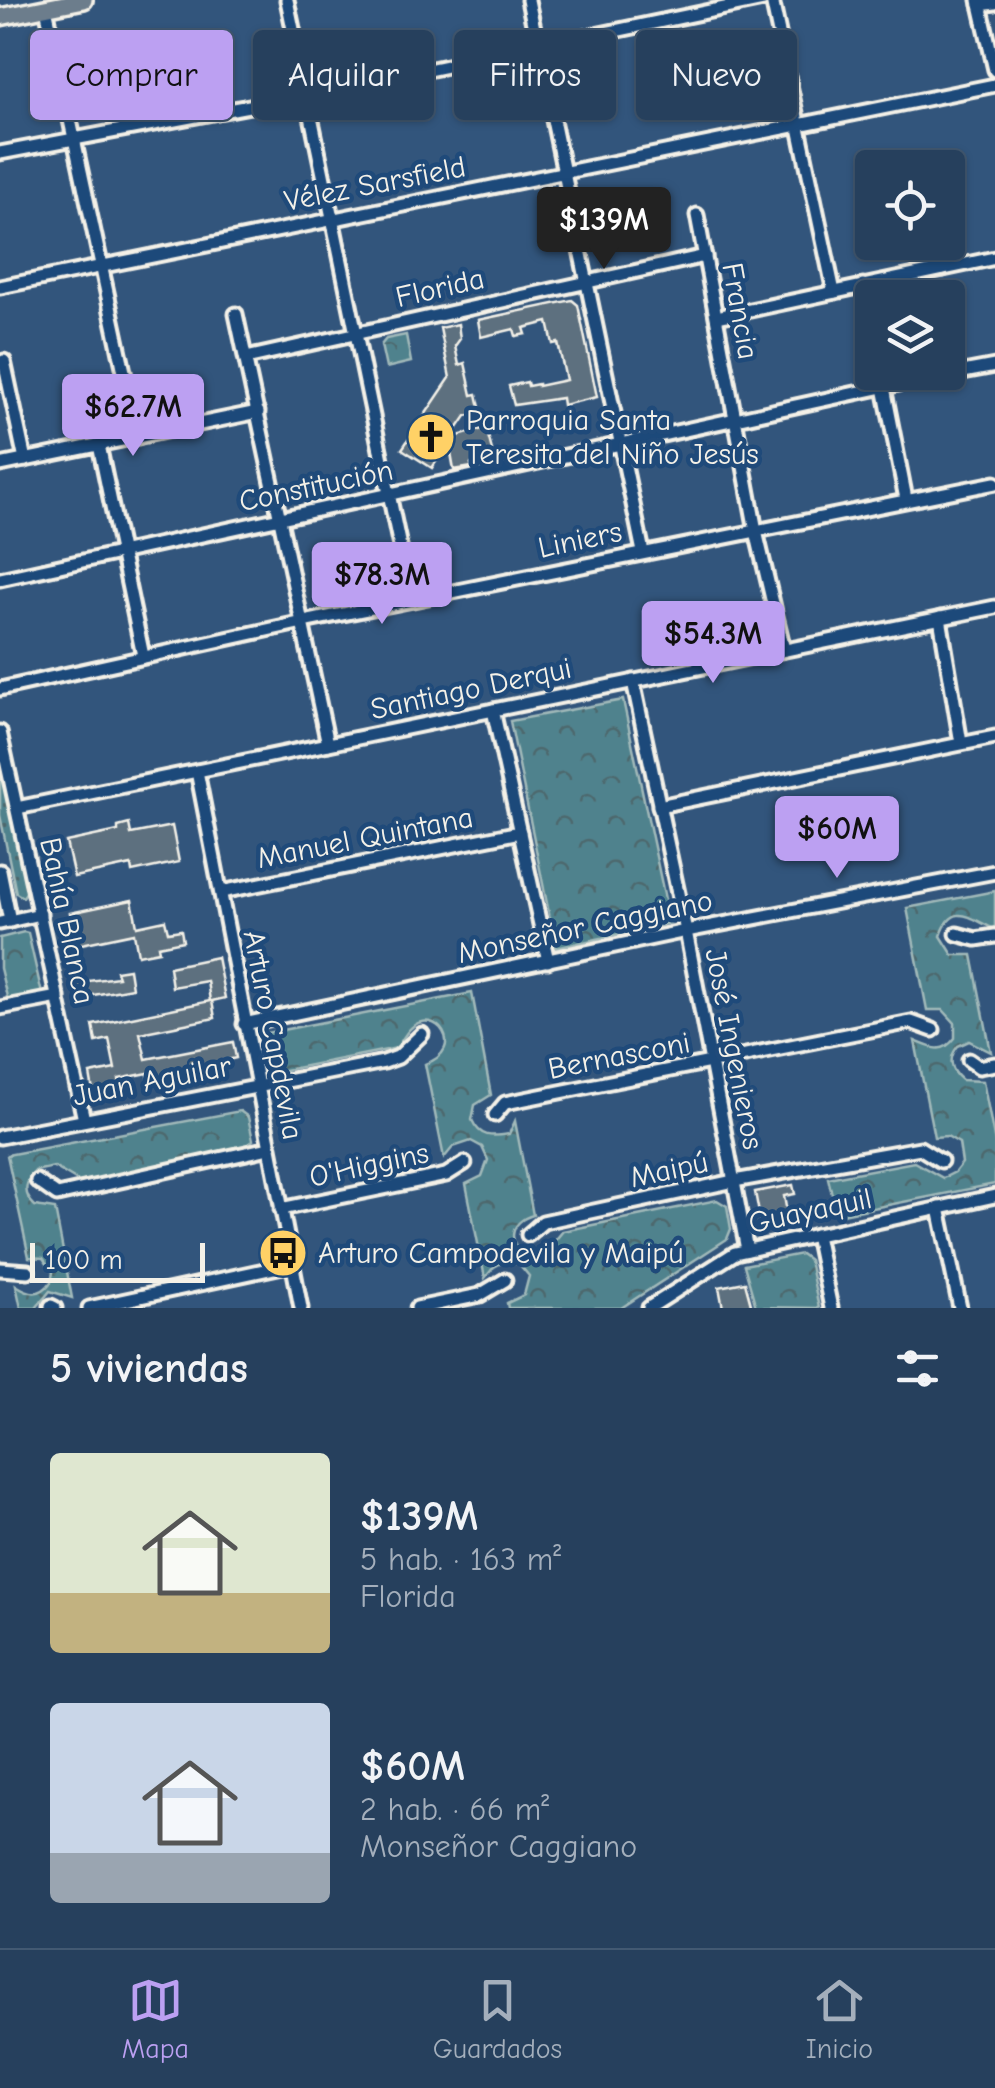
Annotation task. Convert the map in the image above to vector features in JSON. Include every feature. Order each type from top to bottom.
[{"type":"main road","points":[[0,17],[84,0]]},
{"type":"street","points":[[287,0],[294,30]]},
{"type":"street","points":[[528,0],[535,30]]},
{"type":"street","points":[[610,30],[763,0]]},
{"type":"street","points":[[772,0],[834,292]]},
{"type":"street","points":[[995,2],[979,3],[995,70]]},
{"type":"street","points":[[46,8],[138,437]]},
{"type":"street","name":"Vélez Sarsfield","points":[[0,287],[995,85]]},
{"type":"street","points":[[0,152],[253,105]]},
{"type":"street","points":[[313,120],[411,600]]},
{"type":"street","points":[[553,120],[642,552]]},
{"type":"street","name":"Francia","points":[[697,215],[756,532],[784,650]]},
{"type":"street","name":"Florida","points":[[246,358],[705,256]]},
{"type":"street","points":[[888,280],[995,258]]},
{"type":"street","points":[[941,260],[943,269]]},
{"type":"street","points":[[717,318],[855,287]]},
{"type":"street","points":[[236,314],[328,744]]},
{"type":"street","points":[[4,361],[26,460]]},
{"type":"street","name":"Constitución","points":[[965,372],[995,366]]},
{"type":"street","name":"Constitución","points":[[0,579],[870,390]]},
{"type":"street","points":[[885,390],[906,499]]},
{"type":"street","points":[[0,465],[258,412]]},
{"type":"street","points":[[99,445],[143,656]]},
{"type":"street","name":"Liniers","points":[[0,689],[642,552],[995,484]]},
{"type":"street","name":"Santiago Derqui","points":[[17,808],[995,607]]},
{"type":"street","points":[[940,618],[961,743]]},
{"type":"street","name":"José Ingenieros","points":[[633,681],[747,1250]]},
{"type":"street","points":[[493,710],[548,960]]},
{"type":"street","name":"Bahía Blanca","points":[[0,732],[84,1120]]},
{"type":"street","points":[[660,806],[995,737]]},
{"type":"street","name":"Arturo Capdevila","points":[[197,771],[301,1308]]},
{"type":"street","name":"Manuel Quintana","points":[[221,892],[520,832]]},
{"type":"street","name":"Bahía Blanca","points":[[0,871],[5,922]]},
{"type":"street","name":"Monseñor Caggiano","points":[[244,1024],[686,931],[995,872]]},
{"type":"street","points":[[5,922],[40,914]]},
{"type":"street","points":[[957,934],[976,940],[995,936]]},
{"type":"street","points":[[0,1008],[58,997]]},
{"type":"street","name":"Bernasconi","points":[[495,1115],[505,1104],[911,1022],[934,1030]]},
{"type":"street","name":"Juan Aguilar","points":[[0,1137],[384,1062],[398,1057],[422,1034]]},
{"type":"street","points":[[969,1060],[979,1067],[995,1064]]},
{"type":"street","points":[[36,1181],[57,1195],[269,1148]]},
{"type":"street","name":"Maipú","points":[[528,1235],[543,1222],[734,1181],[920,1148],[941,1161]]},
{"type":"street","name":"O'Higgins","points":[[281,1209],[446,1175],[465,1163]]},
{"type":"street","name":"Guayaquil","points":[[649,1308],[735,1253],[995,1196]]},
{"type":"street","points":[[939,1208],[960,1308]]},
{"type":"street","points":[[816,1235],[831,1308]]},
{"type":"street","points":[[89,1308],[292,1264]]},
{"type":"street","points":[[0,1268],[28,1271]]},
{"type":"street","points":[[417,1308],[480,1295],[504,1280]]},
{"type":"green space","points":[[406,335],[411,362],[386,368],[381,345],[386,339]]},
{"type":"green space","points":[[623,700],[670,923],[556,948],[510,721]]},
{"type":"green space","points":[[0,753],[27,891],[23,897],[16,893],[0,815]]},
{"type":"green space","points":[[995,891],[995,929],[957,915],[941,936],[953,955],[972,955],[991,1052],[969,1041],[958,1046],[952,1064],[962,1080],[983,1081],[995,1143],[995,1184],[837,1215],[828,1178],[914,1162],[943,1178],[962,1163],[959,1143],[947,1136],[934,1137],[915,1041],[946,1047],[955,1038],[955,1023],[943,1010],[927,1010],[907,908]]},
{"type":"green space","points":[[28,933],[42,994],[8,1001],[0,968],[0,938]]},
{"type":"green space","points":[[472,993],[491,1095],[475,1105],[472,1120],[479,1130],[492,1136],[509,1134],[515,1121],[533,1215],[519,1223],[513,1234],[521,1252],[528,1257],[543,1255],[563,1231],[717,1200],[727,1206],[731,1229],[727,1239],[621,1308],[508,1308],[507,1303],[524,1295],[529,1276],[519,1264],[505,1261],[485,1278],[466,1184],[482,1176],[488,1160],[482,1147],[471,1141],[453,1147],[444,1158],[425,1064],[445,1049],[446,1040],[437,1025],[420,1022],[397,1048],[275,1072],[266,1067],[261,1041],[267,1033]]},
{"type":"green space","points":[[240,1111],[248,1117],[253,1140],[245,1149],[79,1182],[54,1167],[35,1171],[27,1184],[27,1193],[35,1206],[55,1209],[72,1298],[50,1291],[36,1308],[21,1308],[16,1285],[39,1292],[51,1282],[53,1272],[43,1258],[29,1257],[7,1155]]},
{"type":"green space","points":[[801,1254],[809,1260],[819,1308],[756,1307],[744,1265]]},
{"type":"building","points":[[572,300],[578,305],[597,397],[563,405],[562,398],[514,405],[509,386],[527,382],[528,386],[538,386],[566,380],[558,343],[553,344],[548,322],[524,328],[526,334],[516,336],[514,329],[481,337],[478,320]]},
{"type":"building","points":[[458,324],[460,339],[455,346],[459,365],[465,363],[472,395],[477,394],[481,412],[466,416],[451,438],[486,428],[493,454],[480,457],[481,461],[471,464],[472,467],[454,470],[449,442],[432,468],[402,449],[450,378],[440,328]]},
{"type":"building","points":[[129,824],[131,834],[172,826],[179,862],[132,872],[131,865],[74,877],[66,842],[118,831],[118,827]]},
{"type":"building","points":[[132,900],[137,926],[165,920],[168,932],[181,930],[183,941],[138,955],[134,933],[67,947],[65,937],[75,935],[70,913]]},
{"type":"building","points":[[217,957],[225,998],[212,1001],[215,1018],[140,1033],[146,1059],[233,1042],[236,1058],[149,1078],[148,1073],[119,1079],[121,1091],[94,1097],[90,1074],[115,1069],[109,1039],[96,1042],[93,1025],[210,1001],[207,981],[172,987],[169,967]]},
{"type":"building","points":[[129,969],[132,988],[77,998],[74,983],[118,977],[116,971]]},
{"type":"building","points":[[793,1185],[795,1194],[784,1196],[788,1218],[761,1224],[755,1192]]},
{"type":"building","points":[[745,1282],[752,1308],[723,1308],[719,1287]]},
{"type":"place","name":"Parroquia Santa Teresita del Niño Jesús","points":[[431,437]]},
{"type":"place","name":"Arturo Campodevila y Maipú","points":[[283,1253]]}]
